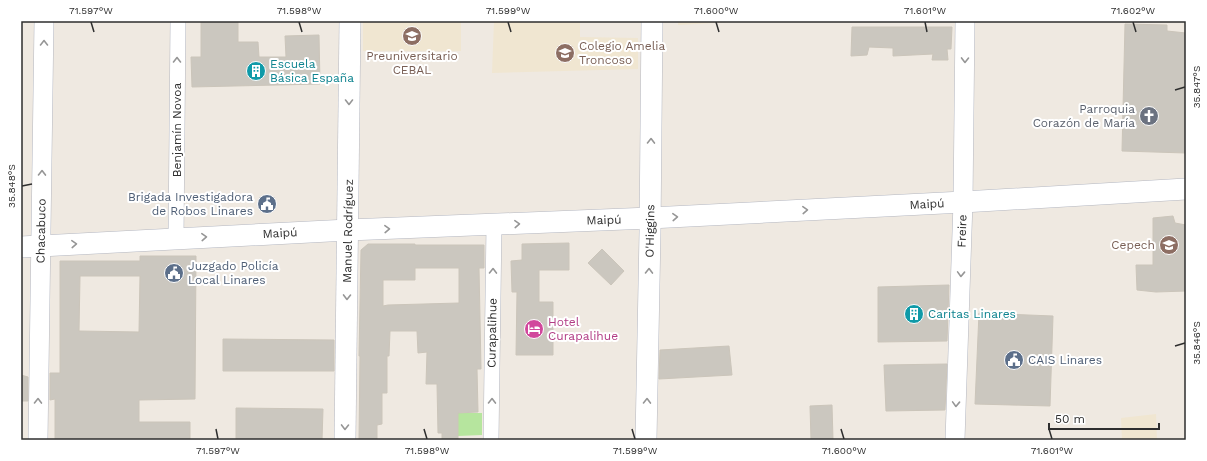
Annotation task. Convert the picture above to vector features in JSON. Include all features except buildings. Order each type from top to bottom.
[{"type":"main road","name":"Manuel Rodríguez","points":[[345,440],[350,21]]},
{"type":"main road","name":"O'Higgins","points":[[646,440],[652,21]]},
{"type":"main road","name":"Maipú","points":[[31,246],[348,230],[650,218],[1186,189]]},
{"type":"street","name":"Chacabuco","points":[[38,440],[31,246],[44,21]]},
{"type":"street","name":"Benjamín Novoa","points":[[176,239],[178,21]]},
{"type":"street","name":"Freire","points":[[955,440],[963,202],[965,21]]},
{"type":"street","name":"Curapalihue","points":[[491,440],[494,225]]},
{"type":"shaded area","name":"Preuniversitario CEBAL","points":[[363,21],[461,21],[461,51],[363,51]]},
{"type":"shaded area","name":"Colegio Amelia Troncoso","points":[[494,21],[580,21],[580,37],[638,38],[638,69],[492,73]]},
{"type":"shaded area","points":[[678,21],[733,21],[733,22],[678,25]]},
{"type":"shaded area","points":[[1156,414],[1157,440],[1122,440],[1121,418]]},
{"type":"green space","points":[[458,413],[482,413],[482,435],[458,436]]},
{"type":"place","name":"Preuniversitario CEBAL","points":[[412,36]]},
{"type":"place","name":"Colegio Amelia Troncoso","points":[[565,53]]},
{"type":"place","name":"Escuela Básica España","points":[[256,71]]},
{"type":"place","name":"Parroquia Corazón de María","points":[[1149,116]]},
{"type":"place","name":"Brigada Investigadora de Robos Linares","points":[[267,204]]},
{"type":"place","name":"Cepech","points":[[1169,245]]},
{"type":"place","name":"Juzgado Policía Local Linares","points":[[174,273]]},
{"type":"place","name":"Caritas Linares","points":[[914,314]]},
{"type":"place","name":"Hotel Curapalihue","points":[[534,329]]},
{"type":"place","name":"CAIS Linares","points":[[1014,360]]}]
